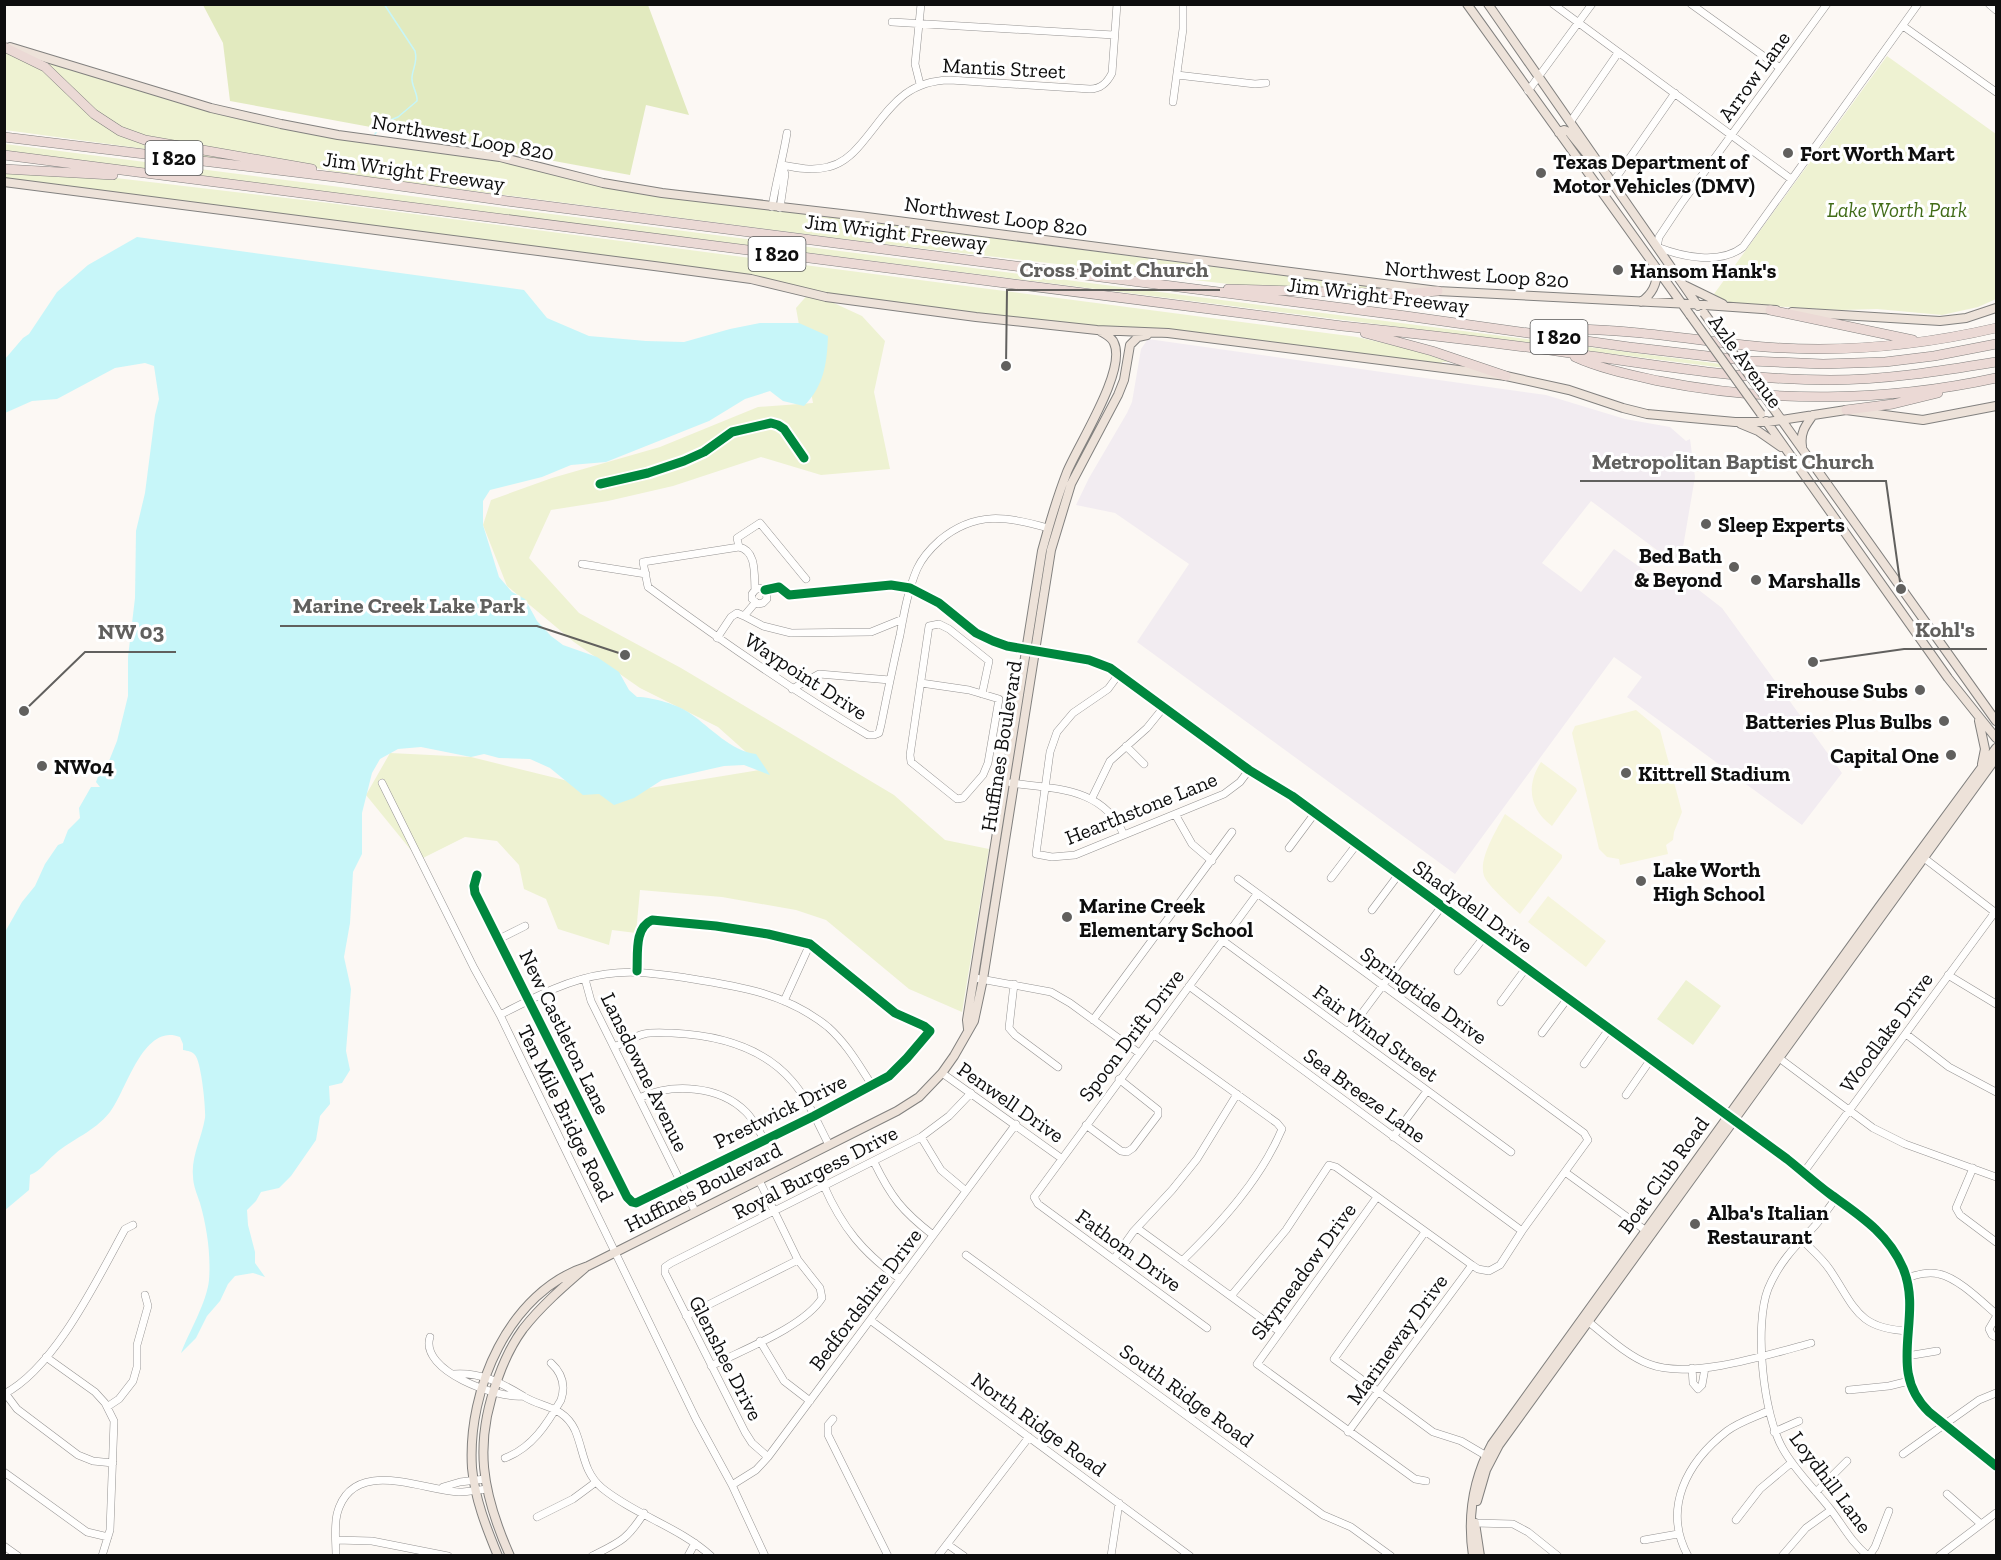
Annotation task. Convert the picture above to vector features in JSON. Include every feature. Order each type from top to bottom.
[{"type":"highway","points":[[4,46],[45,67],[94,114],[120,131],[145,140],[326,172],[343,178]]},
{"type":"highway","name":"Jim Wright Freeway","points":[[4,137],[343,178],[1751,361],[1823,364],[1894,361],[1935,356],[1996,344]]},
{"type":"highway","name":"Jim Wright Freeway","points":[[4,155],[1342,326],[1453,337],[1746,376],[1828,380],[1872,379],[1996,363]]},
{"type":"highway","points":[[4,169],[117,175],[130,171]]},
{"type":"highway","points":[[1172,286],[1179,282],[1227,289],[1402,294],[1438,291]]},
{"type":"highway","points":[[1770,310],[1922,342]]},
{"type":"highway","points":[[1342,326],[1432,351],[1506,376]]},
{"type":"highway","points":[[1525,333],[1537,329],[1608,330],[1743,345],[1822,349],[1922,342],[1996,328]]},
{"type":"highway","points":[[1568,353],[1587,362],[1686,386],[1768,394],[1830,397],[1875,395],[1971,384]]},
{"type":"highway","points":[[1846,410],[1900,403],[1996,378]]},
{"type":"main road","name":"Azle Avenue","points":[[1467,4],[1768,423],[1925,647],[1978,718],[1996,738]]},
{"type":"main road","name":"Azle Avenue","points":[[1488,4],[1682,283],[1996,720]]},
{"type":"main road","points":[[1482,27],[1495,15]]},
{"type":"main road","name":"Northwest Loop 820","points":[[4,46],[211,108],[281,124],[338,135],[500,157],[603,183],[776,207],[1438,291],[1682,303],[1940,321],[1966,318],[1996,308]]},
{"type":"main road","points":[[1559,133],[1564,130],[1569,132],[1601,175],[1613,182]]},
{"type":"main road","points":[[4,182],[751,279],[826,297],[976,317],[1097,330],[1168,333],[1506,376],[1569,390],[1647,414],[1768,423],[1846,410],[1923,420],[1996,406]]},
{"type":"main road","points":[[1641,302],[1654,289],[1657,270]]},
{"type":"main road","points":[[1682,283],[1708,298],[1732,307]]},
{"type":"main road","name":"Huffines Boulevard","points":[[498,1556],[485,1525],[476,1491],[472,1440],[476,1412],[486,1378],[504,1339],[530,1304],[558,1279],[571,1271],[588,1266],[897,1111],[919,1097],[942,1073],[974,1021],[1030,649],[1052,529],[1068,471],[1099,411],[1113,374],[1116,351],[1114,343],[1108,336],[1097,330]]},
{"type":"main road","name":"Huffines Boulevard","points":[[1052,529],[1083,459],[1108,416],[1124,380],[1129,349],[1133,340],[1145,335],[1162,336],[1168,333]]},
{"type":"main road","points":[[1099,411],[1108,416]]},
{"type":"main road","points":[[1803,450],[1800,436],[1813,415]]},
{"type":"main road","points":[[1735,422],[1758,431],[1789,453]]},
{"type":"main road","points":[[1906,620],[1917,611]]},
{"type":"main road","points":[[1925,647],[1937,639]]},
{"type":"main road","name":"Azle Avenue","points":[[1984,704],[1996,712]]},
{"type":"main road","points":[[1978,718],[1985,749],[1983,771],[1996,769]]},
{"type":"main road","name":"Boat Club Road","points":[[1586,1320],[1645,1230],[1779,1059],[1924,858],[1996,748]]},
{"type":"main road","name":"Boat Club Road","points":[[1473,1556],[1470,1536],[1471,1504],[1478,1474],[1509,1420],[1638,1254],[1731,1118],[1983,771],[1996,758]]},
{"type":"main road","points":[[1638,1254],[1636,1249],[1674,1197],[1675,1190]]},
{"type":"main road","name":"Huffines Boulevard","points":[[510,1556],[492,1512],[485,1479],[486,1414],[503,1364],[522,1331],[548,1301],[588,1266]]},
{"type":"main road","name":"Boat Club Road","points":[[1480,1556],[1475,1523],[1476,1503],[1488,1457]]},
{"type":"street","points":[[920,84],[915,64],[921,4]]},
{"type":"street","name":"Mantis Street","points":[[782,165],[818,169],[846,159],[904,94],[920,84],[950,80],[1096,89],[1104,85],[1112,73],[1117,4]]},
{"type":"street","points":[[1173,102],[1183,29],[1183,4]]},
{"type":"street","points":[[1553,4],[1791,179]]},
{"type":"street","points":[[1528,91],[1592,4]]},
{"type":"street","points":[[1692,4],[1780,68]]},
{"type":"street","name":"Arrow Lane","points":[[1657,247],[1659,237],[1681,204],[1827,4]]},
{"type":"street","points":[[1644,252],[1657,247],[1710,258],[1734,254],[1743,247],[1918,4]]},
{"type":"street","points":[[1989,4],[1996,10]]},
{"type":"street","points":[[892,22],[1114,35]]},
{"type":"street","points":[[1903,26],[1996,93]]},
{"type":"street","points":[[1570,121],[1618,53]]},
{"type":"street","points":[[1177,75],[1255,84],[1266,83]]},
{"type":"street","points":[[1613,182],[1675,93]]},
{"type":"street","points":[[776,207],[785,174],[782,165],[787,133]]},
{"type":"street","name":"Waypoint Drive","points":[[739,547],[643,562],[648,587],[792,689],[868,735],[874,735],[879,733],[881,725],[910,588],[918,566],[934,546],[953,530],[973,521],[994,518],[1020,520],[1052,529]]},
{"type":"street","points":[[756,603],[752,596],[755,590],[752,557],[748,551],[739,547],[737,538],[760,523],[806,579]]},
{"type":"street","points":[[582,564],[646,574]]},
{"type":"street","name":"Shadydell Drive","points":[[765,590],[779,587],[789,595],[891,585],[910,588],[939,603],[971,629],[993,642],[1089,660],[1119,674],[1249,770],[1292,796],[1804,1172],[1882,1234],[1893,1250],[1906,1278],[1909,1298],[1907,1356],[1909,1381],[1919,1403],[1996,1466]]},
{"type":"street","points":[[755,590],[760,588],[765,590],[768,597],[766,602],[756,603]]},
{"type":"street","points":[[744,616],[756,603]]},
{"type":"street","points":[[717,638],[730,616],[737,613],[763,626],[791,633],[872,632],[903,619]]},
{"type":"street","points":[[939,624],[949,629],[989,661],[982,694],[921,683],[929,626],[939,624]]},
{"type":"street","points":[[792,689],[819,674],[890,680]]},
{"type":"street","points":[[1045,788],[1050,752],[1057,732],[1073,713],[1108,688],[1119,674]]},
{"type":"street","name":"Huffines Boulevard","points":[[921,683],[910,755],[911,762],[957,799],[963,798],[983,775],[993,740],[999,699],[982,694]]},
{"type":"street","points":[[1092,798],[1110,761],[1147,728],[1164,707]]},
{"type":"street","points":[[1126,746],[1144,764]]},
{"type":"street","name":"Hearthstone Lane","points":[[1045,788],[1035,854],[1052,857],[1075,855],[1233,788],[1249,770]]},
{"type":"street","name":"Ten Mile Bridge Road","points":[[382,783],[474,968],[500,1015],[765,1556]]},
{"type":"street","points":[[1010,783],[1071,792],[1092,798],[1109,811],[1124,834]]},
{"type":"street","points":[[1289,848],[1315,813]]},
{"type":"street","points":[[1175,814],[1192,844],[1212,861]]},
{"type":"street","points":[[1093,1020],[1232,832]]},
{"type":"street","points":[[1331,878],[1357,844]]},
{"type":"street","points":[[1924,858],[1996,913]]},
{"type":"street","name":"New Castleton Lane","points":[[477,874],[475,892],[632,1202]]},
{"type":"street","points":[[1372,910],[1399,874]]},
{"type":"street","name":"Springtide Drive","points":[[1238,879],[1584,1133],[1587,1140],[1564,1172]]},
{"type":"street","name":"Spoon Drift Drive","points":[[1034,1197],[1257,894]]},
{"type":"street","points":[[1348,1032],[1442,906]]},
{"type":"street","name":"Woodlake Drive","points":[[1804,1172],[1996,913]]},
{"type":"street","points":[[637,971],[640,930],[645,923],[652,920],[716,926],[768,934],[810,944],[784,1001]]},
{"type":"street","points":[[499,939],[525,926]]},
{"type":"street","points":[[1458,971],[1484,937]]},
{"type":"street","name":"Fair Wind Street","points":[[1222,940],[1511,1152]]},
{"type":"street","name":"Prestwick Drive","points":[[632,1202],[636,1203],[872,1085],[896,1070],[930,1031],[895,1013],[810,944]]},
{"type":"street","points":[[1501,1002],[1526,968]]},
{"type":"street","points":[[500,1015],[567,983],[604,974],[637,971],[753,989],[784,1001],[829,1028],[848,1048],[872,1085]]},
{"type":"street","points":[[1948,975],[1996,1004]]},
{"type":"street","name":"Lansdowne Avenue","points":[[585,979],[591,1001],[695,1211]]},
{"type":"street","points":[[979,979],[1051,992],[1139,1053]]},
{"type":"street","points":[[1014,984],[1009,1028],[1058,1067]]},
{"type":"street","name":"Sea Breeze Lane","points":[[1189,986],[1521,1231]]},
{"type":"street","points":[[1542,1033],[1568,998]]},
{"type":"street","points":[[1584,1064],[1609,1029]]},
{"type":"street","points":[[614,1047],[644,1034],[667,1033],[690,1034],[747,1047],[778,1066],[794,1083],[829,1145]]},
{"type":"street","points":[[1153,1034],[1282,1129],[1262,1165],[1238,1200],[1205,1239],[1182,1261]]},
{"type":"street","points":[[1906,1034],[1948,1067],[1996,1092]]},
{"type":"street","points":[[1626,1095],[1651,1059]]},
{"type":"street","points":[[1779,1059],[1849,1112],[1889,1137],[1996,1177]]},
{"type":"street","name":"Penwell Drive","points":[[942,1073],[1061,1158]]},
{"type":"street","points":[[1086,1125],[1121,1151],[1127,1152],[1133,1148],[1152,1123],[1159,1112],[1157,1107],[1119,1079]]},
{"type":"street","points":[[639,1098],[659,1090],[673,1088],[722,1096],[747,1113],[764,1139]]},
{"type":"street","points":[[1393,1137],[1428,1091]]},
{"type":"street","name":"Royal Burgess Drive","points":[[665,1267],[921,1137],[949,1116],[971,1094]]},
{"type":"street","points":[[1114,1259],[1137,1228],[1197,1159],[1237,1094]]},
{"type":"street","name":"Bedfordshire Drive","points":[[732,1485],[756,1470],[768,1457],[1016,1124]]},
{"type":"street","points":[[921,1137],[941,1170],[966,1191]]},
{"type":"street","points":[[874,1162],[891,1196],[901,1208],[933,1235]]},
{"type":"street","points":[[1231,1296],[1286,1230],[1330,1164],[1478,1269],[1489,1271],[1500,1265],[1521,1231],[1564,1172],[1645,1230]]},
{"type":"street","points":[[1973,1168],[1956,1208],[1960,1215],[1996,1242]]},
{"type":"street","points":[[711,1366],[798,1322],[813,1310],[822,1298],[820,1288],[798,1260],[759,1180]]},
{"type":"street","points":[[824,1186],[844,1224],[861,1247],[900,1279]]},
{"type":"street","name":"Fathom Drive","points":[[1034,1197],[1038,1204],[1208,1328]]},
{"type":"street","name":"Skymeadow Drive","points":[[1348,1432],[1257,1364],[1377,1197]]},
{"type":"street","name":"Loydhill Lane","points":[[1836,1198],[1785,1258],[1768,1290],[1761,1321],[1768,1411],[1774,1432],[1791,1463],[1831,1510],[1858,1548],[1869,1556]]},
{"type":"street","points":[[113,1463],[93,1461],[78,1455],[17,1409],[5,1394],[15,1389],[46,1357],[74,1320],[125,1229],[133,1225]]},
{"type":"street","points":[[1137,1228],[1280,1332]]},
{"type":"street","points":[[1425,1232],[1334,1359],[1433,1432],[1461,1441],[1488,1457]]},
{"type":"street","points":[[1801,1239],[1818,1255],[1848,1301],[1862,1316],[1886,1329],[1909,1330]]},
{"type":"street","name":"South Ridge Road","points":[[966,1256],[1323,1515],[1352,1527],[1391,1556]]},
{"type":"street","points":[[686,1316],[798,1260]]},
{"type":"street","name":"Marineway Drive","points":[[1348,1432],[1472,1265]]},
{"type":"street","name":"Glenshee Drive","points":[[665,1267],[665,1273],[745,1432],[758,1449],[768,1457]]},
{"type":"street","points":[[1906,1278],[1924,1274],[1939,1274],[1967,1290],[1996,1315],[1989,1329],[1996,1337]]},
{"type":"street","points":[[107,1407],[119,1399],[133,1381],[137,1367],[137,1345],[148,1306],[145,1295]]},
{"type":"street","name":"North Ridge Road","points":[[870,1320],[1190,1556]]},
{"type":"street","points":[[1586,1320],[1644,1362],[1664,1367],[1705,1368],[1810,1343]]},
{"type":"street","points":[[430,1337],[428,1345],[437,1363],[445,1371],[493,1392],[513,1397],[523,1396]]},
{"type":"street","points":[[760,1341],[777,1373],[810,1401]]},
{"type":"street","points":[[1907,1356],[1937,1351]]},
{"type":"street","points":[[46,1357],[95,1392],[107,1407],[114,1421],[110,1530],[102,1556]]},
{"type":"street","points":[[505,1458],[527,1447],[561,1400],[564,1386],[560,1374],[551,1363]]},
{"type":"street","points":[[1692,1368],[1693,1383],[1698,1389],[1702,1385],[1705,1368]]},
{"type":"street","points":[[454,1374],[473,1374],[486,1378],[556,1409],[575,1430],[586,1466],[596,1482],[607,1492],[695,1543],[711,1556]]},
{"type":"street","points":[[1849,1390],[1889,1386],[1909,1381]]},
{"type":"street","points":[[1904,1454],[1979,1400],[1996,1393]]},
{"type":"street","points":[[1688,1556],[1678,1534],[1676,1519],[1678,1499],[1687,1477],[1703,1454],[1727,1431],[1768,1411]]},
{"type":"street","points":[[833,1419],[828,1425],[828,1435],[888,1556]]},
{"type":"street","points":[[1774,1432],[1798,1421]]},
{"type":"street","points":[[1348,1432],[1414,1479],[1426,1481]]},
{"type":"street","points":[[938,1556],[1029,1437]]},
{"type":"street","points":[[1816,1492],[1846,1461]]},
{"type":"street","points":[[1736,1520],[1760,1489],[1791,1463]]},
{"type":"street","points":[[4,1472],[87,1532],[108,1537]]},
{"type":"street","points":[[336,1556],[336,1519],[341,1504],[350,1492],[363,1484],[382,1479],[460,1492],[487,1489]]},
{"type":"street","points":[[441,1488],[485,1479]]},
{"type":"street","points":[[537,1517],[573,1499],[596,1482]]},
{"type":"street","points":[[1947,1494],[1981,1524]]},
{"type":"street","points":[[1111,1556],[1119,1503]]},
{"type":"street","points":[[1782,1556],[1806,1528],[1831,1510]]},
{"type":"street","points":[[1869,1556],[1875,1547],[1889,1511]]},
{"type":"street","points":[[592,1556],[625,1539],[644,1513]]},
{"type":"street","points":[[1940,1556],[1996,1513]]},
{"type":"street","points":[[1475,1523],[1513,1524],[1528,1532],[1558,1556]]},
{"type":"street","points":[[1644,1540],[1678,1534]]},
{"type":"street","points":[[336,1540],[372,1541],[448,1556]]},
{"type":"street","points":[[688,1556],[695,1543]]},
{"type":"street","points":[[947,1544],[964,1556]]},
{"type":"street","points":[[4,1546],[18,1556]]},
{"type":"shaded area","points":[[1148,339],[1546,395],[1625,419],[1670,427],[1686,441],[1690,439],[1695,477],[1680,557],[1669,559],[1591,501],[1542,563],[1581,592],[1614,549],[1667,586],[1669,584],[1678,585],[1686,580],[1722,608],[1842,773],[1802,825],[1627,697],[1642,677],[1614,657],[1455,874],[1137,642],[1189,564],[1115,513],[1076,505],[1132,402],[1141,349]]},
{"type":"green space","points":[[203,5],[648,5],[689,115],[646,105],[630,175],[230,101],[223,43]]},
{"type":"green space","points":[[5,50],[34,64],[116,131],[263,165],[5,130]]},
{"type":"green space","name":"Lake Worth Park","points":[[1887,56],[1996,134],[1996,299],[1978,307],[1942,315],[1877,309],[1840,310],[1732,304],[1714,294]]},
{"type":"green space","points":[[40,60],[210,112],[277,128],[355,142],[504,162],[674,197],[1386,289],[1237,285],[858,241],[357,176],[134,133],[107,120]]},
{"type":"green space","points":[[5,144],[1721,364],[1725,368],[5,152]]},
{"type":"green space","points":[[5,171],[82,174],[329,203],[1357,337],[1414,350],[1449,362],[1442,362],[1441,365],[1152,328],[1068,325],[981,314],[5,179]]},
{"type":"green space","points":[[810,292],[862,316],[885,341],[874,392],[890,469],[821,475],[761,457],[673,486],[608,501],[551,510],[529,558],[579,613],[681,668],[894,795],[945,840],[989,849],[962,1012],[909,989],[826,920],[796,910],[722,897],[640,890],[636,933],[612,930],[609,945],[558,929],[546,899],[524,889],[519,865],[497,841],[465,837],[419,860],[366,795],[390,753],[471,757],[564,780],[607,795],[765,769],[718,727],[640,688],[574,642],[507,586],[483,525],[491,500],[552,478],[660,447],[758,407],[813,403],[796,308]]},
{"type":"green space","name":"Kittrell Stadium","points":[[1636,710],[1660,730],[1682,812],[1673,840],[1666,845],[1668,854],[1620,865],[1619,859],[1607,857],[1599,849],[1572,733],[1575,726]]},
{"type":"green space","points":[[1541,762],[1577,791],[1552,826],[1538,812],[1532,796],[1533,779]]},
{"type":"green space","points":[[1505,814],[1562,855],[1520,914],[1500,896],[1484,876],[1484,861],[1489,844]]},
{"type":"green space","points":[[1548,896],[1606,941],[1586,967],[1528,922]]},
{"type":"green space","points":[[1686,980],[1721,1006],[1693,1045],[1657,1019]]},
{"type":"water","points":[[137,237],[524,290],[547,318],[589,336],[684,342],[760,323],[799,323],[828,336],[823,374],[816,390],[804,406],[783,401],[770,391],[745,399],[709,421],[606,462],[571,465],[542,477],[490,490],[483,501],[483,525],[499,577],[512,592],[525,599],[537,621],[551,636],[563,645],[597,657],[619,672],[629,690],[637,697],[658,700],[680,708],[730,744],[756,754],[770,775],[744,765],[724,766],[662,780],[634,798],[614,805],[599,794],[583,795],[550,768],[530,759],[499,758],[484,754],[471,757],[421,747],[398,749],[380,759],[372,773],[362,813],[362,854],[353,872],[350,923],[344,957],[351,989],[346,1051],[350,1070],[342,1083],[329,1086],[330,1104],[320,1116],[316,1140],[291,1176],[279,1188],[261,1192],[247,1210],[255,1263],[265,1277],[253,1273],[235,1276],[228,1284],[220,1301],[207,1316],[196,1338],[181,1353],[208,1289],[209,1251],[193,1176],[194,1162],[205,1118],[203,1085],[197,1059],[190,1051],[183,1050],[180,1037],[167,1035],[156,1040],[146,1049],[137,1061],[110,1112],[97,1125],[62,1148],[30,1175],[29,1190],[4,1211],[5,932],[22,902],[35,886],[45,864],[58,845],[63,843],[68,830],[80,818],[79,808],[91,787],[100,787],[96,782],[99,774],[107,766],[117,741],[128,696],[128,657],[135,598],[136,531],[145,493],[159,399],[154,366],[145,363],[115,368],[57,399],[32,401],[5,413],[5,359],[29,334],[57,292],[88,265]]},
{"type":"waterway","points":[[375,134],[383,123],[398,117],[417,101],[412,80],[416,61],[415,51],[384,4]]},
{"type":"cycle path","points":[[600,484],[648,473],[684,461],[704,452],[732,432],[771,423],[784,429],[804,458]]},
{"type":"cycle path","points":[[765,590],[779,587],[789,595],[891,585],[910,588],[939,603],[976,633],[993,641],[1007,646],[1089,660],[1110,668],[1249,770],[1292,796],[1787,1159],[1872,1226],[1897,1256],[1908,1287],[1910,1306],[1907,1361],[1909,1379],[1916,1396],[1929,1412],[1996,1466]]},
{"type":"cycle path","points":[[477,875],[475,893],[627,1197],[632,1202],[636,1203],[814,1116],[889,1076],[930,1031],[895,1013],[810,944],[768,934],[652,920],[646,924],[640,935],[637,971]]},
{"type":"place","name":"Fort Worth Mart","points":[[1788,153]]},
{"type":"place","name":"Texas Department of Motor Vehicles (DMV)","points":[[1541,173]]},
{"type":"place","name":"Hansom Hank's","points":[[1618,270]]},
{"type":"place","name":"Cross Point Church","points":[[1006,366]]},
{"type":"place","name":"Sleep Experts","points":[[1706,524]]},
{"type":"place","name":"Bed Bath & Beyond","points":[[1734,567]]},
{"type":"place","name":"Marshalls","points":[[1756,580]]},
{"type":"place","name":"Metropolitan Baptist Church","points":[[1901,589]]},
{"type":"place","name":"Marine Creek Lake Park","points":[[625,655]]},
{"type":"place","name":"Kohl's","points":[[1813,662]]},
{"type":"place","name":"Firehouse Subs","points":[[1920,690]]},
{"type":"place","name":"NW 03","points":[[24,711]]},
{"type":"place","name":"Batteries Plus Bulbs","points":[[1944,721]]},
{"type":"place","name":"Capital One","points":[[1951,755]]},
{"type":"place","name":"NW04","points":[[42,766]]},
{"type":"place","name":"Kittrell Stadium","points":[[1626,773]]},
{"type":"place","name":"Lake Worth High School","points":[[1641,881]]},
{"type":"place","name":"Marine Creek Elementary School","points":[[1067,917]]},
{"type":"place","name":"Alba's Italian Restaurant","points":[[1695,1224]]}]
